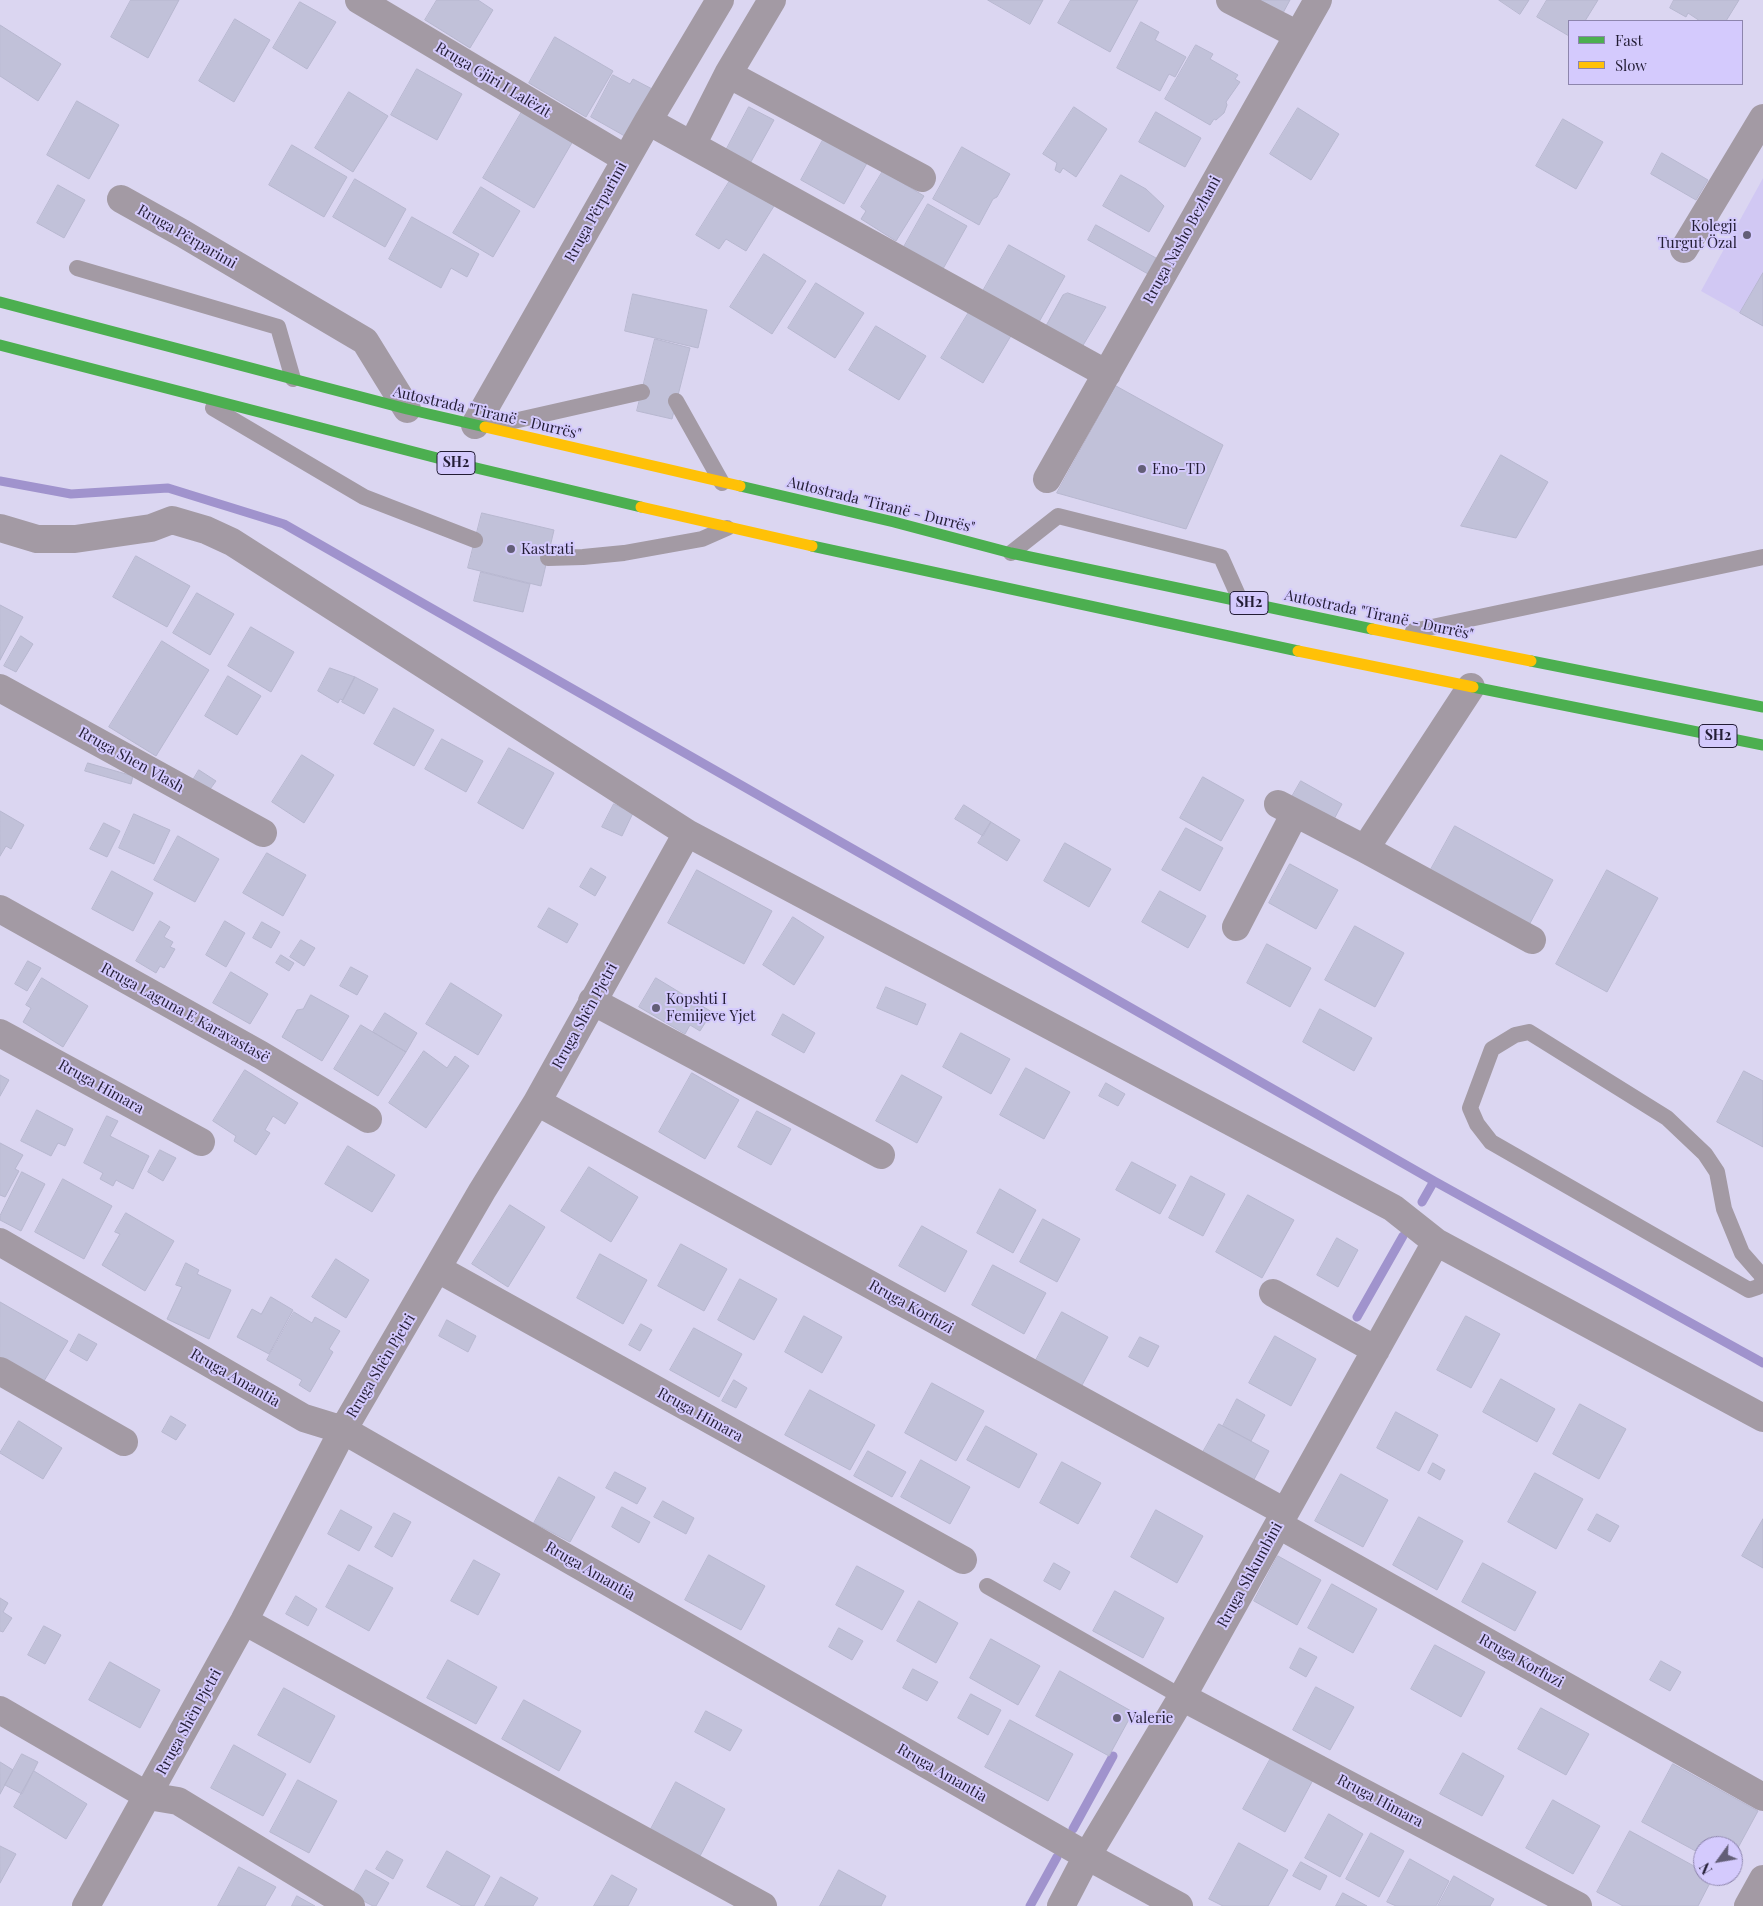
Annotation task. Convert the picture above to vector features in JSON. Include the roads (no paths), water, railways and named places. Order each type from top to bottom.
[{"type":"highway","name":"Autostrada \"Tiranë - Durrës\"","points":[[0,302],[479,427],[894,522],[1011,553],[1398,634],[1718,699],[1763,706]]},
{"type":"highway","name":"SH2","points":[[0,345],[462,465],[728,528],[1470,687],[1763,745]]},
{"type":"highway","points":[[1673,727],[1763,754]]},
{"type":"street","name":"Rruga Gjiri I Lalëzit","points":[[359,0],[626,159]]},
{"type":"street","name":"Rruga Përparimi","points":[[479,427],[626,159],[720,0]]},
{"type":"street","points":[[692,145],[728,74],[772,0]]},
{"type":"street","points":[[1230,0],[1298,35]]},
{"type":"street","name":"Rruga Nasho Bezhani","points":[[1047,479],[1318,0]]},
{"type":"street","points":[[728,74],[922,178]]},
{"type":"street","points":[[1684,249],[1763,118]]},
{"type":"street","points":[[648,121],[1107,374]]},
{"type":"street","name":"Rruga Përparimi","points":[[120,199],[182,233],[365,341],[407,409]]},
{"type":"street","points":[[0,528],[37,539],[75,539],[151,528],[172,520],[206,530],[232,542],[687,833],[1393,1208],[1436,1242],[1763,1418]]},
{"type":"street","points":[[1365,849],[1470,687]]},
{"type":"street","name":"Rruga Shen Vlash","points":[[0,688],[263,833]]},
{"type":"street","points":[[1236,926],[1286,808],[1532,940]]},
{"type":"street","name":"Rruga Shën Pjetri","points":[[86,1906],[244,1621],[343,1430],[482,1192],[537,1102],[687,833]]},
{"type":"street","name":"Rruga Laguna E Karavastasë","points":[[0,909],[261,1055],[368,1119]]},
{"type":"street","points":[[592,1001],[881,1155]]},
{"type":"street","name":"Rruga Himara","points":[[0,1033],[201,1142]]},
{"type":"street","name":"Rruga Korfuzi","points":[[537,1102],[1282,1518],[1763,1797]]},
{"type":"street","name":"Rruga Amantia","points":[[0,1242],[304,1418],[343,1430],[1087,1856],[1179,1906]]},
{"type":"street","name":"Rruga Shkumbini","points":[[1061,1906],[1087,1856],[1182,1697],[1436,1242]]},
{"type":"street","name":"Rruga Himara","points":[[438,1269],[963,1560]]},
{"type":"street","points":[[1273,1293],[1376,1350]]},
{"type":"street","points":[[0,1371],[124,1442]]},
{"type":"street","points":[[244,1621],[763,1906]]},
{"type":"street","name":"Rruga Himara","points":[[1182,1697],[1578,1906]]},
{"type":"street","points":[[0,1710],[148,1796],[178,1801],[351,1906]]},
{"type":"street","points":[[1748,1906],[1763,1878]]},
{"type":"lane","points":[[77,268],[278,326],[293,379]]},
{"type":"lane","points":[[479,427],[642,392]]},
{"type":"lane","points":[[192,396],[364,497],[475,540]]},
{"type":"lane","points":[[676,401],[722,483]]},
{"type":"lane","points":[[1011,553],[1058,516],[1221,557],[1241,602]]},
{"type":"lane","points":[[548,558],[624,553],[702,539],[728,528]]},
{"type":"lane","points":[[1398,634],[1763,557]]},
{"type":"lane","points":[[1763,1277],[1742,1253],[1724,1209],[1717,1172],[1704,1154],[1667,1118],[1528,1032],[1515,1035],[1492,1049],[1470,1108],[1477,1124],[1491,1142],[1750,1290],[1758,1288],[1763,1282]]},
{"type":"lane","points":[[987,1586],[1182,1697]]},
{"type":"waterway","points":[[0,481],[71,494],[168,488],[284,524],[1434,1181],[1422,1202]]},
{"type":"waterway","points":[[1434,1181],[1763,1363]]},
{"type":"waterway","points":[[1357,1317],[1403,1236]]},
{"type":"waterway","points":[[1073,1829],[1113,1756]]},
{"type":"waterway","points":[[1030,1906],[1057,1857]]},
{"type":"place","name":"Kolegji Turgut Özal","points":[[1747,235]]},
{"type":"place","name":"Eno-TD","points":[[1142,469]]},
{"type":"place","name":"Kastrati","points":[[511,549]]},
{"type":"place","name":"Kopshti I Femijeve Yjet","points":[[656,1008]]},
{"type":"place","name":"Valerie","points":[[1117,1718]]}]
